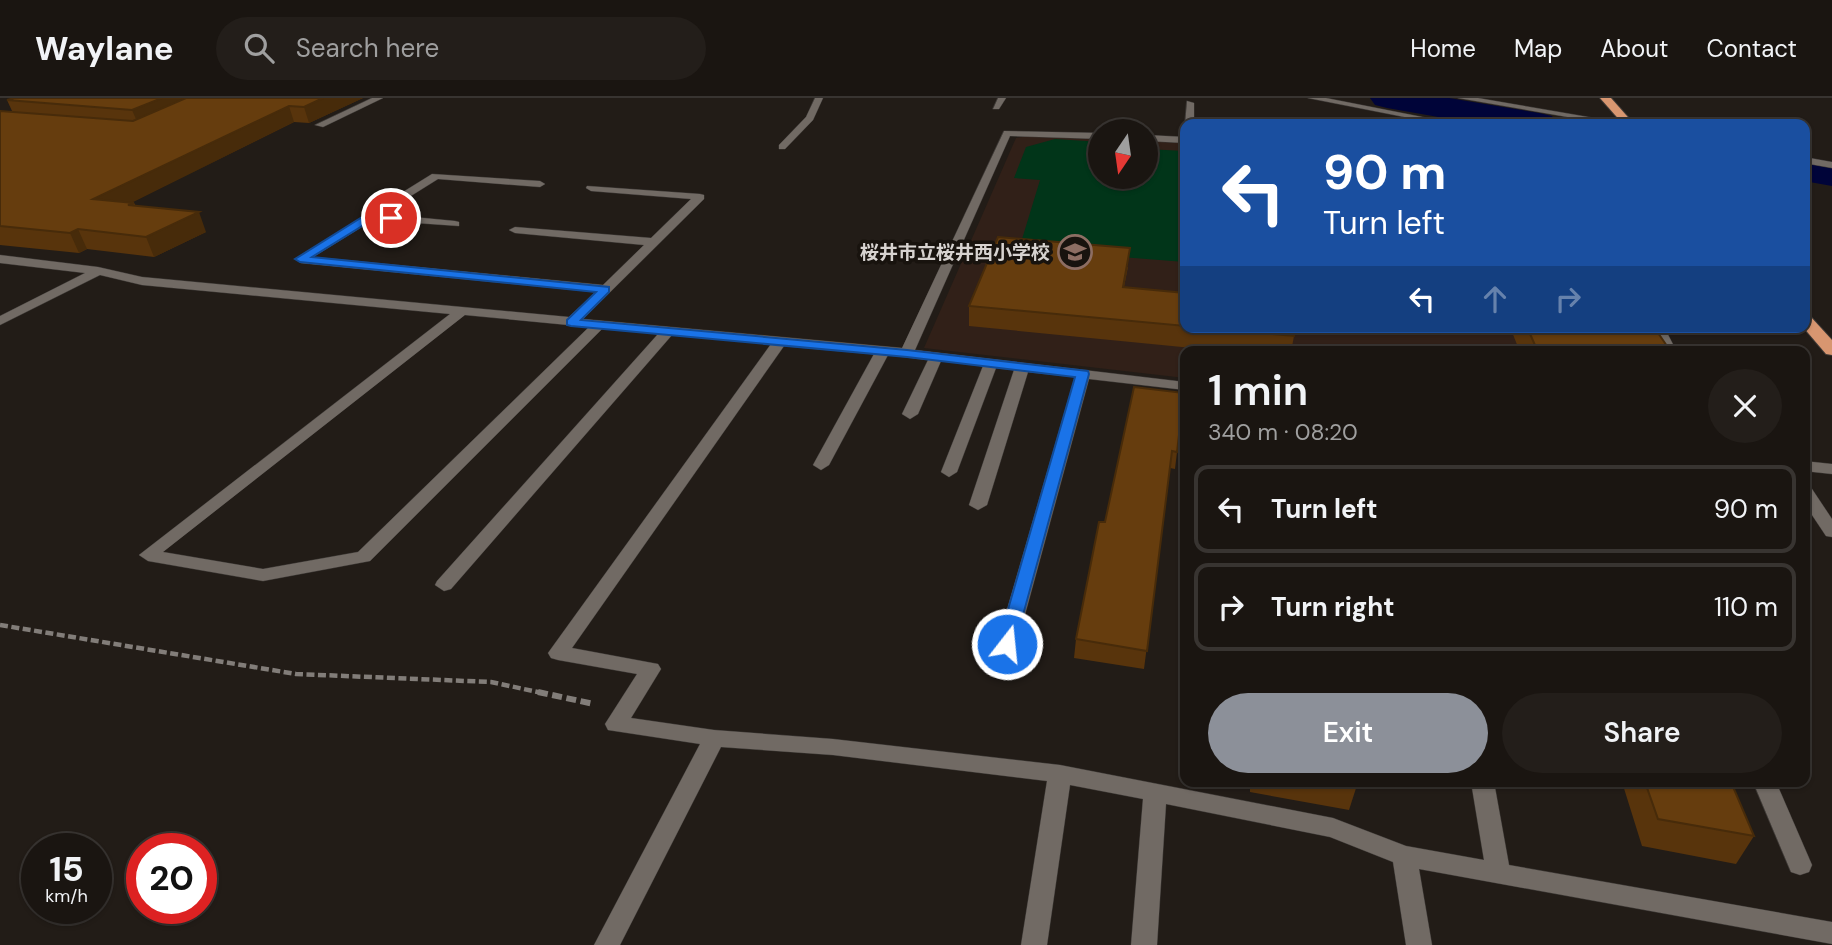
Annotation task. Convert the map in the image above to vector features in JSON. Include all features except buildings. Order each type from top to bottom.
[{"type":"highway","points":[[1605,98],[1622,119]]},
{"type":"highway","points":[[1810,326],[1832,350]]},
{"type":"street","points":[[320,125],[379,98]]},
{"type":"street","points":[[782,147],[810,118],[819,98]]},
{"type":"street","points":[[996,107],[1002,98]]},
{"type":"street","points":[[1312,98],[1426,119]]},
{"type":"street","points":[[1462,98],[1594,119]]},
{"type":"street","points":[[1190,103],[1190,119]]},
{"type":"street","points":[[907,353],[1007,133],[1088,136]]},
{"type":"street","points":[[1158,139],[1180,140]]},
{"type":"street","points":[[1810,161],[1832,165]]},
{"type":"street","points":[[540,184],[436,176],[300,259],[605,289]]},
{"type":"street","points":[[571,323],[700,197],[591,188]]},
{"type":"street","points":[[370,216],[455,224]]},
{"type":"street","points":[[515,230],[653,242]]},
{"type":"street","points":[[0,259],[98,271],[142,281],[907,353],[1180,385]]},
{"type":"street","points":[[0,321],[98,271]]},
{"type":"street","points":[[461,312],[148,555],[263,575],[364,557],[599,325]]},
{"type":"street","points":[[444,585],[668,331]]},
{"type":"street","points":[[780,341],[558,653],[651,669],[616,724],[714,738],[833,747],[1060,774],[1333,828],[1404,856],[1832,933]]},
{"type":"street","points":[[821,465],[883,351]]},
{"type":"street","points":[[910,414],[936,357]]},
{"type":"street","points":[[949,472],[990,363]]},
{"type":"street","points":[[978,505],[1021,367]]},
{"type":"street","points":[[1007,644],[1083,374]]},
{"type":"street","points":[[1810,467],[1832,469]]},
{"type":"street","points":[[1810,500],[1832,532]]},
{"type":"street","points":[[607,945],[714,738]]},
{"type":"street","points":[[1034,945],[1060,774]]},
{"type":"street","points":[[1483,787],[1499,875]]},
{"type":"street","points":[[1766,787],[1800,865]]},
{"type":"street","points":[[1144,945],[1155,792]]},
{"type":"street","points":[[1404,856],[1419,945]]},
{"type":"path","points":[[0,625],[296,674],[491,682],[625,710]]},
{"type":"shaded area","name":"桜井市立桜井西小学校","points":[[1028,136],[1088,138],[1088,189],[1158,189],[1158,142],[1180,143],[1180,333],[1653,333],[1658,346],[1180,346],[1180,377],[924,348],[1016,138]]},
{"type":"green space","points":[[1055,139],[1088,141],[1088,189],[1158,189],[1158,150],[1180,151],[1180,262],[1019,249],[1040,180],[1014,178],[1026,147]]},
{"type":"waterway","points":[[1387,98],[1510,119]]},
{"type":"waterway","points":[[1810,170],[1832,174]]},
{"type":"place","name":"桜井市立桜井西小学校","points":[[1075,252]]},
{"type":"route","points":[[391,218],[370,216],[300,259],[605,289],[571,323],[907,353],[1083,374],[1007,644]]}]
